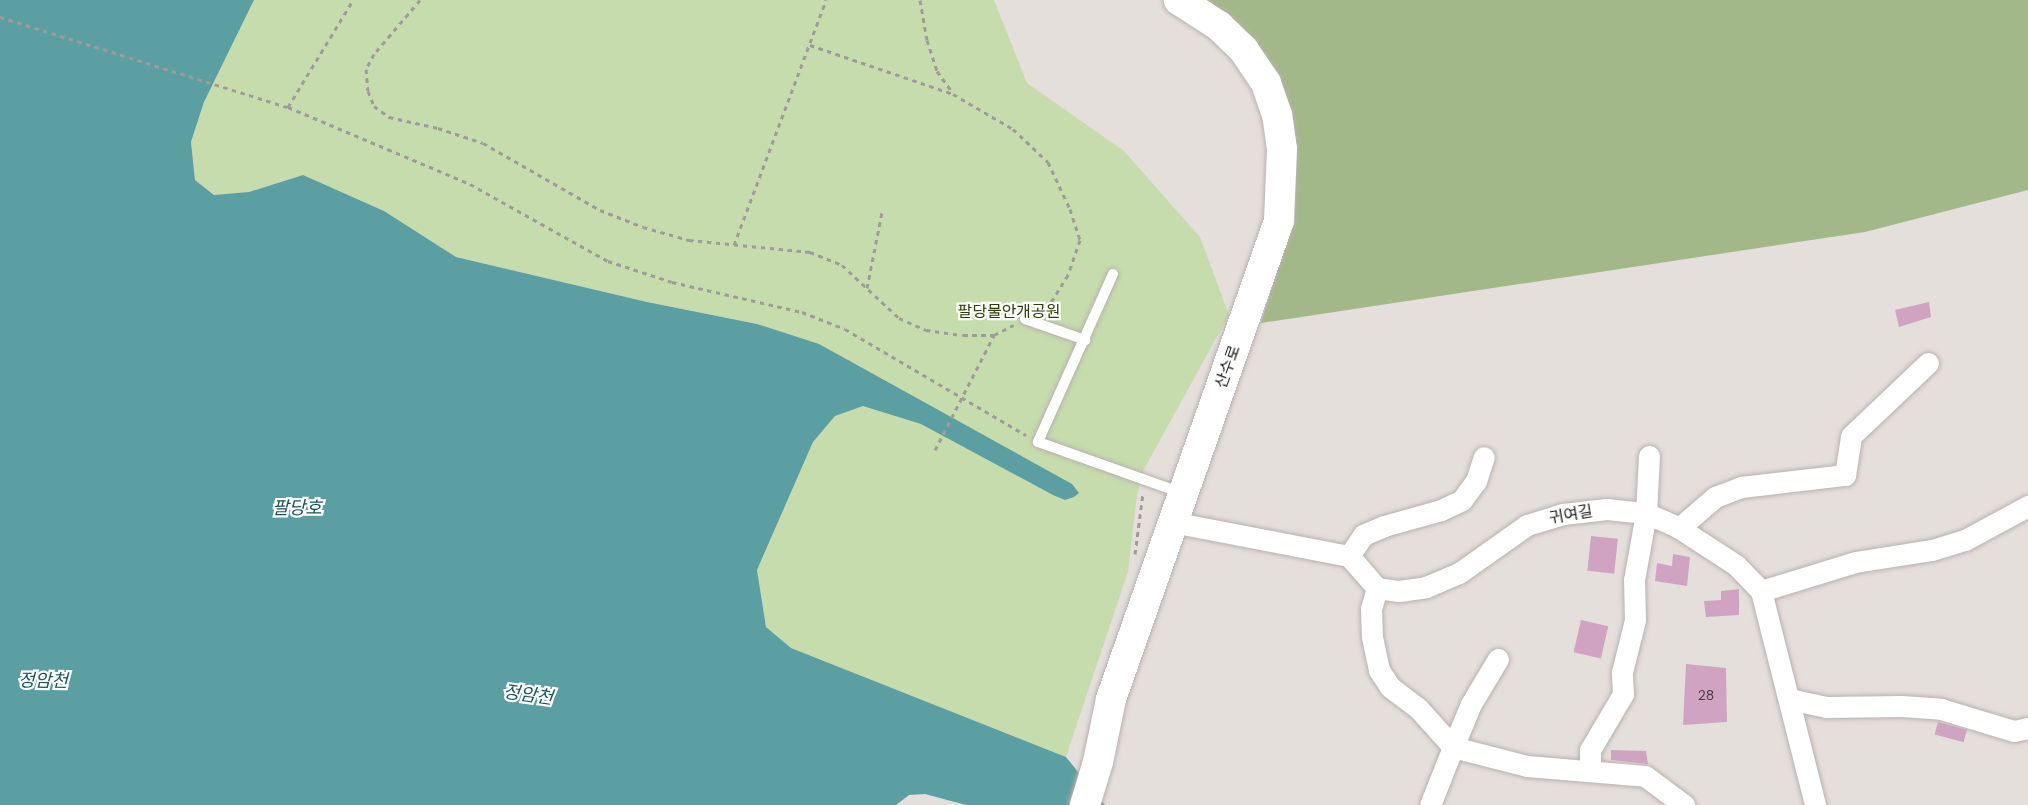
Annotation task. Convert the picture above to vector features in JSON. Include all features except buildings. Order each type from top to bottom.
[{"type":"main road","name":"산수로","points":[[1085,805],[1098,762],[1111,699],[1279,220],[1282,149],[1277,115],[1266,83],[1244,50],[1219,26],[1179,0]]},
{"type":"street","points":[[1679,528],[1715,497],[1741,487],[1845,475],[1851,436],[1928,363]]},
{"type":"street","points":[[1590,770],[1590,750],[1623,694],[1622,672],[1635,620],[1634,580],[1646,513],[1649,456]]},
{"type":"street","points":[[1349,556],[1363,535],[1384,525],[1441,510],[1462,500],[1476,481],[1484,457]]},
{"type":"street","points":[[1761,591],[1855,562],[1932,550],[1965,540],[2028,506]]},
{"type":"street","name":"귀여길","points":[[1377,588],[1399,591],[1426,587],[1459,573],[1527,525],[1563,514],[1607,509],[1646,513],[1679,528],[1736,565],[1761,591],[1815,805]]},
{"type":"street","points":[[1172,522],[1349,556],[1377,588],[1371,609],[1372,637],[1379,670],[1390,687],[1418,708],[1453,747],[1527,766],[1645,776],[1684,805]]},
{"type":"street","points":[[1430,805],[1471,704],[1498,659]]},
{"type":"street","points":[[1789,699],[1826,707],[1902,706],[1941,709],[2014,731],[2028,728]]},
{"type":"lane","points":[[1113,274],[1038,442],[1182,494]]},
{"type":"lane","points":[[1025,319],[1085,340]]},
{"type":"path","points":[[288,107],[353,0]]},
{"type":"path","points":[[420,0],[374,54],[366,69],[368,91],[374,106],[389,117],[438,128],[483,142],[600,210],[643,227],[689,240],[810,252],[842,265],[899,318],[926,330],[963,335],[994,335],[1051,302],[1068,275],[1080,240],[1070,209],[1048,162],[1013,129],[953,94],[810,45]]},
{"type":"path","points":[[734,244],[826,0]]},
{"type":"path","points":[[920,0],[927,40],[937,71],[953,94]]},
{"type":"path","points":[[0,17],[288,107],[470,184],[608,261],[672,282],[802,312],[846,329],[1038,442]]},
{"type":"path","points":[[867,288],[882,212]]},
{"type":"path","points":[[935,450],[994,335]]},
{"type":"green space","name":"팔당물안개공원","points":[[254,0],[994,0],[1027,83],[1124,151],[1200,237],[1229,315],[1143,471],[1137,495],[1128,572],[1066,757],[791,648],[766,627],[757,570],[813,442],[835,416],[757,324],[647,302],[456,257],[384,211],[303,175],[249,192],[215,195],[195,180],[191,142],[204,102]]},
{"type":"green space","points":[[1203,0],[2028,0],[2028,190],[1865,232],[1261,323],[1291,224],[1294,156]]},
{"type":"water","name":"팔당호","points":[[0,0],[254,0],[204,102],[191,142],[195,180],[214,195],[249,192],[303,175],[384,211],[456,257],[647,302],[757,324],[819,344],[1072,484],[1079,493],[1065,500],[921,424],[863,406],[835,416],[813,442],[757,570],[766,627],[791,648],[1066,757],[1105,805],[966,805],[925,794],[909,795],[896,805],[0,805]]},
{"type":"water label","name":"정암천","points":[[43,681]]},
{"type":"water label","name":"정암천","points":[[528,695]]}]
